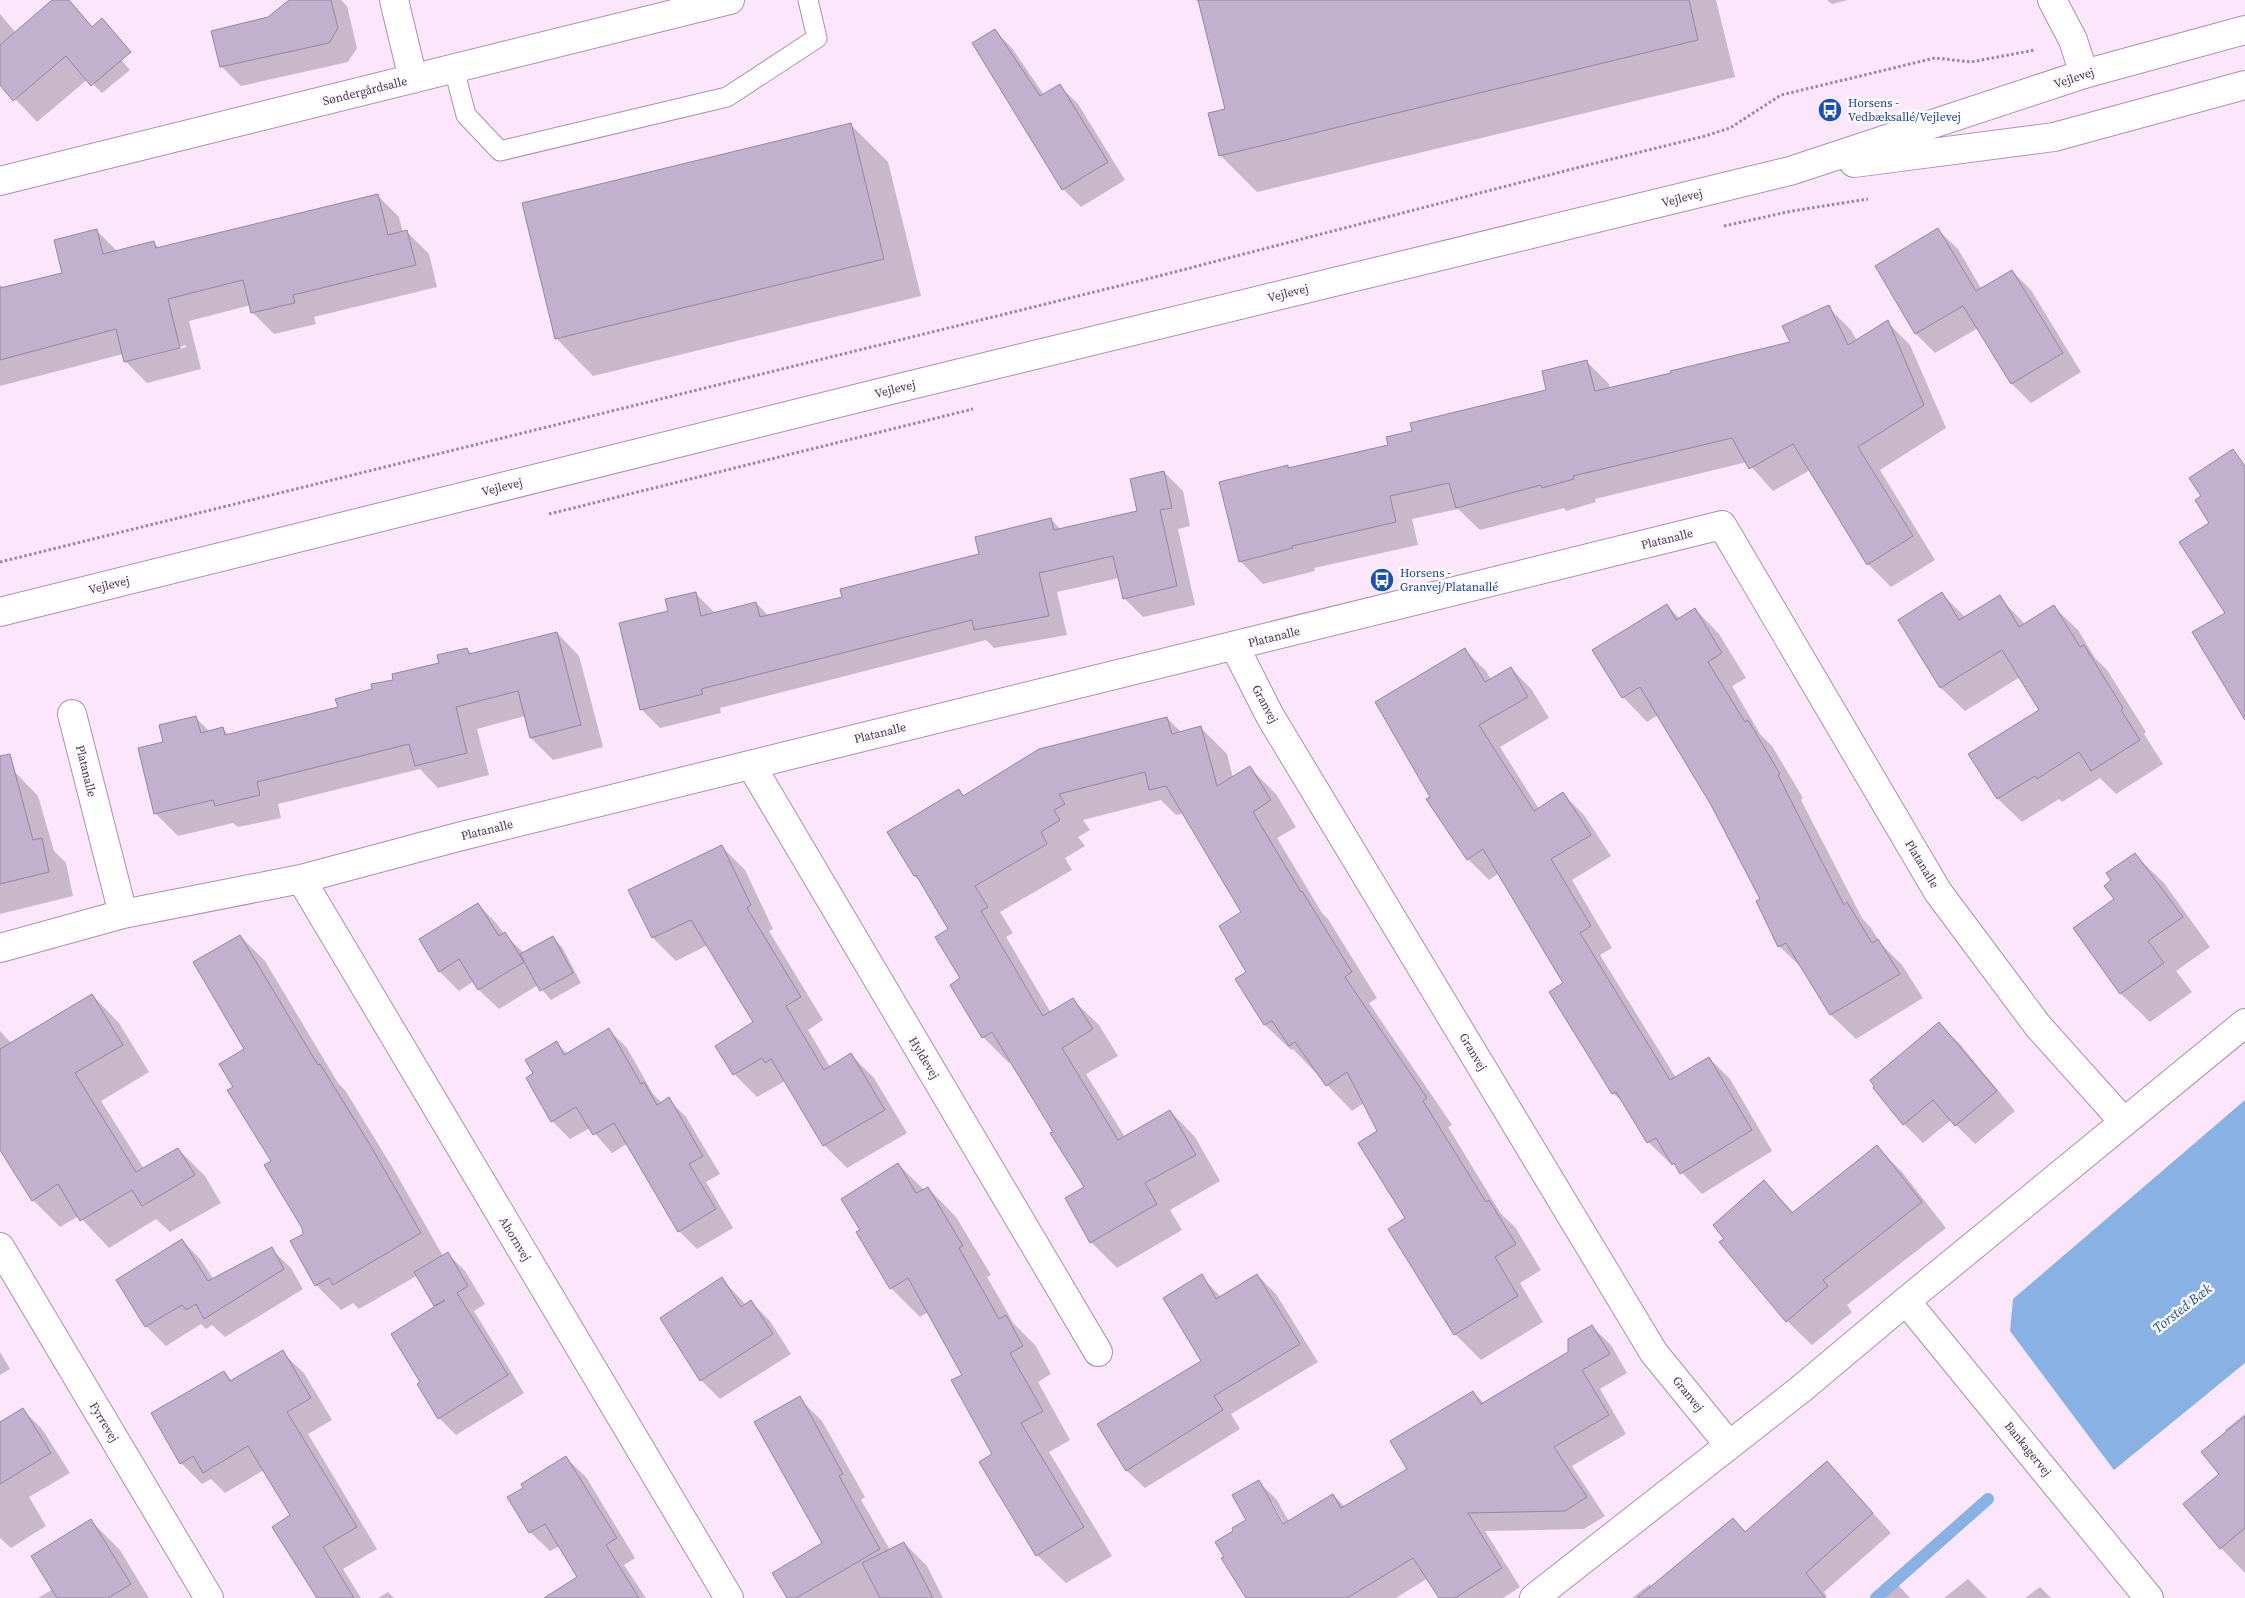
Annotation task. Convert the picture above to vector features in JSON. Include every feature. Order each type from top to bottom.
[{"type":"street","points":[[394,0],[413,79]]},
{"type":"street","name":"Søndergårdsalle","points":[[0,181],[730,0]]},
{"type":"street","points":[[2052,0],[2073,40],[2084,74]]},
{"type":"street","name":"Vejlevej","points":[[0,612],[889,390],[1790,171],[2084,74],[2245,30]]},
{"type":"street","name":"Vejlevej","points":[[1790,171],[2054,137],[2245,85]]},
{"type":"street","name":"Platanalle","points":[[0,948],[123,914],[301,879],[458,837],[1235,647],[1722,525],[1938,892],[2038,1026],[2124,1122]]},
{"type":"street","name":"Granvej","points":[[1235,647],[1270,716],[1654,1353],[1729,1445]]},
{"type":"street","name":"Platanalle","points":[[72,714],[123,914]]},
{"type":"street","name":"Hyldevej","points":[[751,765],[1098,1352]]},
{"type":"street","name":"Ahornvej","points":[[301,879],[728,1598]]},
{"type":"street","points":[[1534,1598],[1801,1389],[2245,1023]]},
{"type":"street","name":"Fyrrevej","points":[[0,1247],[209,1598]]},
{"type":"street","name":"Bankagervej","points":[[1906,1301],[2149,1598]]},
{"type":"lane","points":[[454,69],[466,115],[500,151],[727,97],[817,38],[808,0]]},
{"type":"path","points":[[0,562],[1151,278],[1705,136],[1730,128],[1781,95],[1935,58],[1971,62],[2033,51],[2073,40]]},
{"type":"path","points":[[1723,226],[1792,211],[1870,199]]},
{"type":"path","points":[[548,514],[981,407]]},
{"type":"water","points":[[2245,1100],[2245,1363],[2114,1470],[2010,1331],[2013,1299]]},
{"type":"building","points":[[52,0],[69,0],[92,27],[102,18],[131,52],[91,86],[66,56],[13,101],[0,85],[0,45]]},
{"type":"building","points":[[289,0],[331,0],[338,28],[329,43],[220,67],[211,31],[268,17]]},
{"type":"building","points":[[1198,0],[1689,0],[1698,40],[1219,156],[1208,113],[1225,109]]},
{"type":"building","points":[[995,29],[1040,96],[1060,84],[1108,162],[1062,190],[972,43]]},
{"type":"building","points":[[851,123],[884,259],[555,339],[522,203]]},
{"type":"building","points":[[378,194],[388,235],[407,230],[416,265],[293,295],[295,303],[251,313],[243,280],[168,299],[180,348],[124,362],[116,329],[0,360],[0,288],[62,273],[54,240],[97,229],[103,254],[154,241],[156,248]]},
{"type":"building","points":[[1938,228],[1976,291],[2012,270],[2063,353],[2011,384],[1963,306],[1915,334],[1875,266]]},
{"type":"building","points":[[1829,305],[1848,345],[1888,320],[1924,405],[1858,447],[1913,536],[1867,565],[1793,444],[1749,469],[1732,438],[1573,476],[1574,479],[1542,488],[1541,485],[1456,508],[1449,483],[1390,496],[1396,522],[1292,546],[1293,548],[1239,562],[1219,482],[1288,465],[1288,468],[1388,445],[1386,437],[1412,431],[1410,423],[1546,390],[1542,371],[1587,360],[1595,391],[1790,342],[1782,326]]},
{"type":"building","points":[[2233,449],[2245,466],[2245,720],[2192,632],[2225,613],[2179,542],[2209,523],[2195,500],[2201,496],[2189,478]]},
{"type":"building","points":[[1164,471],[1172,508],[1160,510],[1177,586],[1123,599],[1113,556],[1039,573],[1049,616],[974,630],[972,620],[701,689],[703,694],[640,710],[619,623],[668,611],[665,599],[696,592],[701,616],[756,602],[760,617],[842,597],[840,589],[979,554],[975,537],[1051,518],[1054,530],[1137,511],[1130,479]]},
{"type":"building","points":[[1942,592],[1959,620],[2000,595],[2019,627],[2054,605],[2080,647],[2084,645],[2123,708],[2121,710],[2140,740],[2091,771],[2079,752],[2037,779],[2035,776],[1997,799],[1968,754],[2039,710],[2002,650],[1940,688],[1898,620]]},
{"type":"building","points":[[1667,604],[1676,620],[1695,608],[1722,653],[1708,662],[1745,722],[1748,720],[1780,774],[1778,775],[1844,905],[1847,902],[1872,943],[1878,939],[1900,974],[1830,1015],[1786,943],[1778,947],[1756,901],[1760,899],[1711,805],[1640,687],[1622,698],[1592,650]]},
{"type":"building","points":[[557,632],[581,725],[530,738],[518,691],[456,707],[467,753],[415,766],[409,744],[257,782],[260,795],[215,806],[213,800],[154,814],[138,748],[163,742],[159,725],[196,716],[201,733],[223,727],[225,735],[338,707],[335,699],[372,689],[371,684],[393,680],[392,674],[439,663],[437,655],[467,648],[469,654]]},
{"type":"building","points":[[1465,648],[1485,682],[1511,667],[1528,697],[1479,725],[1534,811],[1563,792],[1591,835],[1551,859],[1591,926],[1580,933],[1670,1080],[1709,1057],[1752,1130],[1680,1174],[1674,1163],[1672,1165],[1656,1138],[1647,1143],[1616,1092],[1612,1094],[1549,992],[1563,983],[1483,849],[1467,860],[1426,799],[1430,797],[1375,702]]},
{"type":"building","points":[[1167,717],[1172,734],[1201,726],[1217,786],[1250,766],[1271,800],[1253,812],[1352,972],[1345,977],[1427,1098],[1423,1101],[1486,1202],[1489,1200],[1516,1244],[1495,1257],[1518,1296],[1454,1335],[1388,1229],[1405,1218],[1358,1143],[1377,1131],[1347,1072],[1326,1086],[1295,1042],[1289,1046],[1272,1021],[1264,1025],[1235,979],[1246,972],[1219,926],[1241,912],[1166,786],[1149,790],[1145,772],[1059,794],[1065,804],[1054,810],[1060,820],[1041,832],[1047,844],[975,886],[988,907],[981,911],[1043,1016],[1073,998],[1093,1029],[1062,1048],[1118,1140],[1170,1110],[1196,1155],[1145,1183],[1157,1204],[1090,1243],[1065,1198],[1084,1187],[1050,1133],[1053,1132],[992,1032],[982,1038],[950,985],[960,978],[935,937],[948,929],[916,875],[914,876],[887,832],[959,789],[963,796],[1039,749]]},
{"type":"building","points":[[10,754],[33,840],[42,838],[49,872],[0,884],[0,756]]},
{"type":"building","points":[[722,845],[751,905],[747,908],[801,997],[786,1006],[824,1070],[851,1053],[885,1110],[823,1146],[771,1059],[765,1063],[762,1058],[733,1075],[715,1046],[753,1022],[691,920],[652,938],[628,890]]},
{"type":"building","points":[[2135,853],[2183,917],[2148,941],[2164,963],[2120,994],[2073,928],[2114,899],[2104,886],[2111,880],[2106,873]]},
{"type":"building","points":[[478,903],[499,936],[505,932],[524,962],[478,990],[459,959],[439,972],[419,939]]},
{"type":"building","points":[[240,935],[318,1065],[320,1064],[369,1143],[421,1233],[333,1285],[329,1278],[315,1286],[290,1241],[303,1234],[302,1228],[264,1165],[271,1161],[227,1090],[233,1087],[219,1064],[244,1049],[193,962]]},
{"type":"building","points":[[553,936],[573,973],[540,991],[520,954]]},
{"type":"building","points":[[92,994],[123,1045],[75,1073],[136,1172],[178,1148],[195,1175],[142,1206],[132,1190],[80,1221],[58,1184],[32,1201],[0,1150],[0,1049]]},
{"type":"building","points":[[1939,1022],[1997,1091],[1955,1126],[1933,1100],[1903,1125],[1873,1088],[1874,1086],[1870,1080]]},
{"type":"building","points":[[609,1028],[641,1084],[644,1082],[657,1105],[669,1097],[703,1156],[689,1164],[716,1209],[678,1232],[614,1123],[593,1135],[576,1107],[551,1122],[526,1078],[533,1073],[525,1060],[557,1041],[564,1055]]},
{"type":"building","points":[[1877,1145],[1922,1202],[1823,1280],[1828,1286],[1786,1322],[1719,1242],[1724,1239],[1713,1225],[1764,1180],[1792,1213]]},
{"type":"building","points":[[898,1163],[916,1193],[928,1187],[963,1246],[959,1248],[999,1319],[1006,1315],[1023,1346],[1010,1353],[1043,1411],[1021,1423],[1084,1527],[1036,1556],[979,1462],[992,1454],[951,1380],[962,1375],[908,1278],[890,1289],[856,1232],[860,1230],[841,1199]]},
{"type":"building","points":[[182,1239],[208,1281],[272,1247],[284,1269],[204,1319],[196,1304],[186,1310],[182,1305],[145,1327],[116,1280]]},
{"type":"building","points":[[448,1252],[468,1286],[457,1293],[508,1375],[438,1419],[417,1384],[420,1382],[391,1334],[445,1300],[434,1306],[414,1272]]},
{"type":"building","points":[[1202,1274],[1216,1299],[1257,1274],[1300,1344],[1214,1396],[1223,1410],[1126,1471],[1097,1424],[1201,1361],[1163,1298]]},
{"type":"building","points":[[722,1277],[741,1307],[751,1300],[773,1334],[700,1381],[660,1318]]},
{"type":"building","points":[[1592,1325],[1610,1354],[1582,1370],[1609,1415],[1554,1447],[1587,1497],[1565,1511],[1468,1513],[1502,1568],[1455,1598],[1439,1598],[1413,1558],[1347,1598],[1246,1598],[1221,1558],[1224,1557],[1215,1542],[1233,1531],[1232,1528],[1246,1520],[1232,1495],[1259,1480],[1283,1524],[1333,1494],[1341,1508],[1407,1469],[1390,1441],[1473,1391],[1481,1404],[1568,1352],[1568,1339]]},
{"type":"building","points":[[283,1350],[311,1398],[287,1412],[357,1527],[323,1547],[354,1598],[317,1598],[272,1527],[290,1515],[248,1446],[203,1473],[193,1456],[180,1464],[151,1413],[224,1371],[230,1381]]},
{"type":"building","points":[[800,1396],[843,1474],[839,1476],[880,1549],[796,1598],[787,1598],[772,1573],[822,1543],[754,1422]]},
{"type":"building","points":[[23,1408],[51,1453],[0,1484],[0,1422]]},
{"type":"building","points":[[2245,1416],[2245,1528],[2220,1549],[2183,1504],[2219,1474],[2201,1452]]},
{"type":"building","points":[[566,1456],[617,1538],[606,1545],[639,1598],[544,1598],[577,1577],[545,1524],[529,1533],[507,1497],[523,1488],[521,1484]]},
{"type":"building","points":[[1827,1461],[1873,1513],[1806,1573],[1825,1598],[1637,1598],[1733,1518],[1745,1532]]},
{"type":"building","points":[[91,1519],[131,1584],[108,1598],[57,1598],[31,1556]]},
{"type":"building","points":[[904,1542],[933,1598],[880,1598],[862,1563]]},
{"type":"waterway","name":"Torsted Bæk","points":[[1876,1598],[1988,1499]]},
{"type":"place","name":"Horsens - Vedbæksallé/Vejlevej","points":[[1830,110]]},
{"type":"place","name":"Horsens - Granvej/Platanallé","points":[[1382,580]]}]
